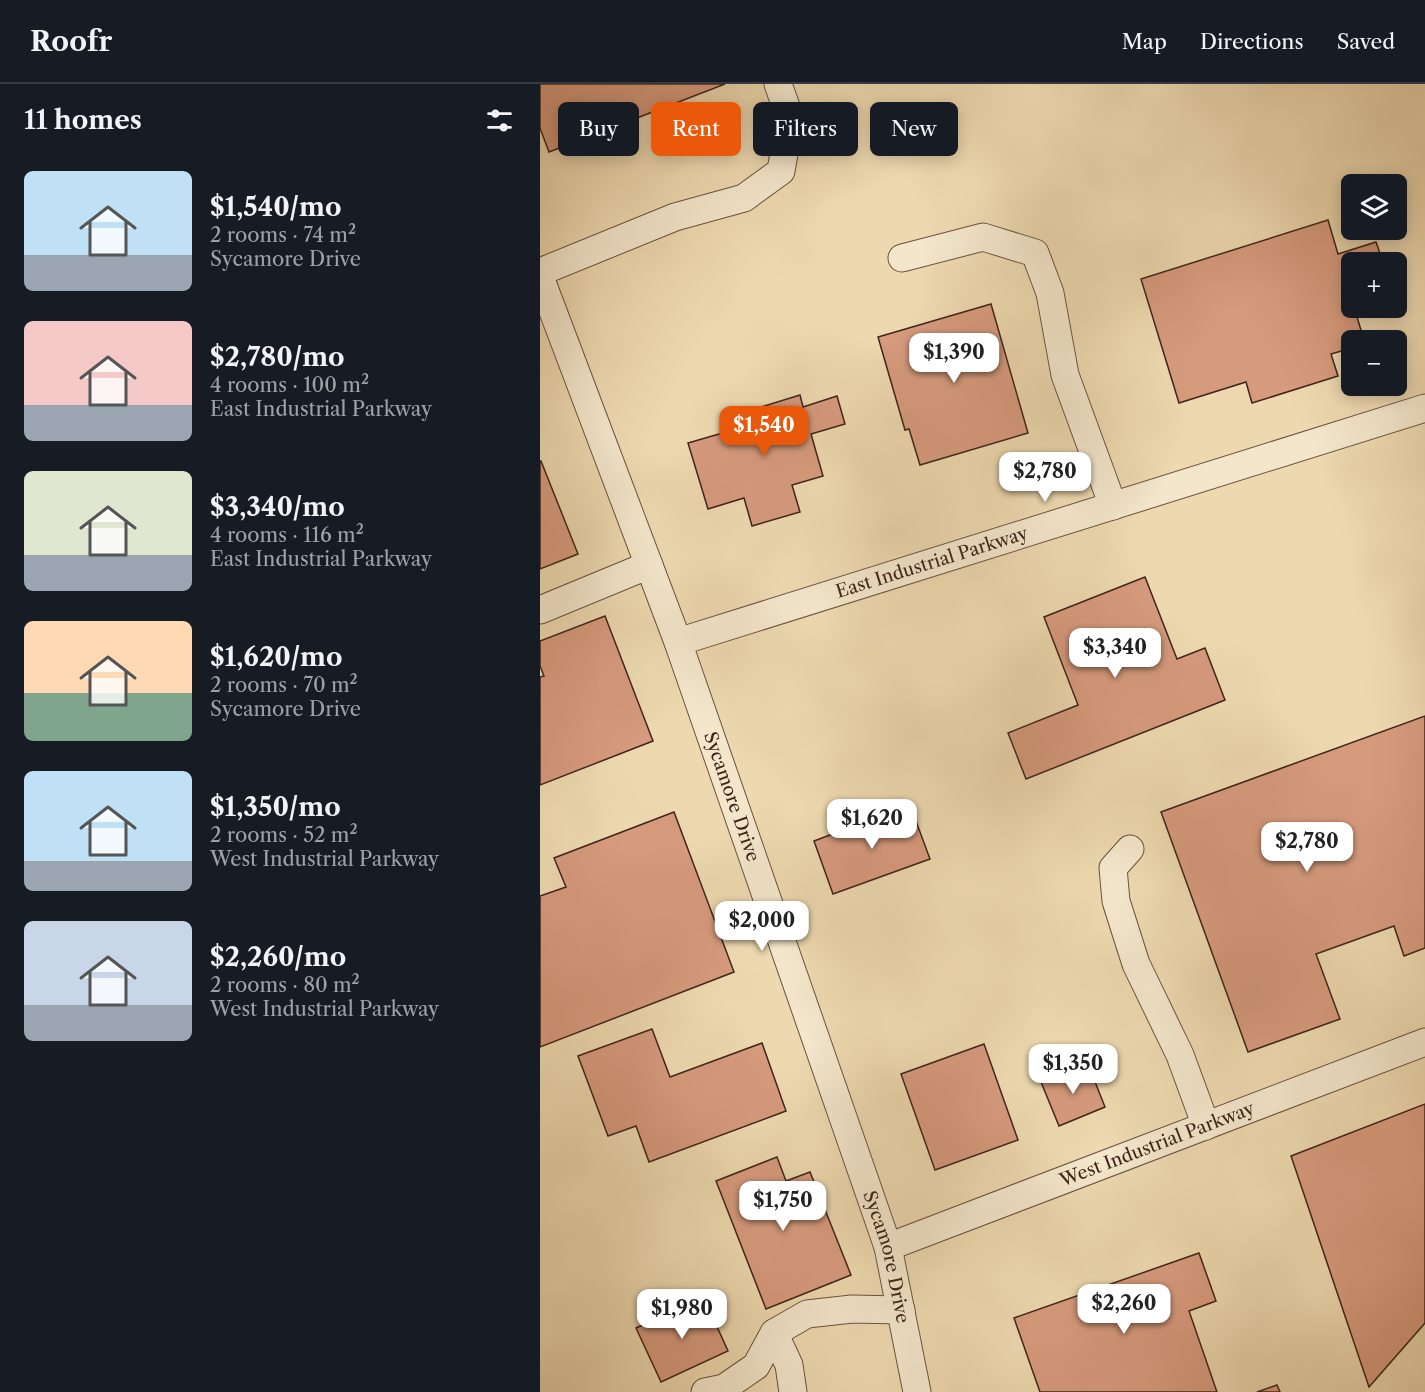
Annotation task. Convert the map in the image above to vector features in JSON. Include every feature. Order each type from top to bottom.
[{"type":"street","points":[[540,272],[675,218],[744,198],[781,171],[790,118],[778,84]]},
{"type":"street","points":[[902,258],[983,237],[1035,253],[1050,292],[1065,375],[1113,506]]},
{"type":"street","name":"Sycamore Drive","points":[[540,277],[678,642],[888,1247],[917,1392]]},
{"type":"street","name":"East Industrial Parkway","points":[[678,642],[1425,408]]},
{"type":"street","points":[[540,610],[649,565]]},
{"type":"street","points":[[1131,849],[1113,868],[1116,901],[1136,964],[1180,1055],[1206,1126]]},
{"type":"street","name":"West Industrial Parkway","points":[[888,1247],[1425,1042]]},
{"type":"street","points":[[705,1392],[724,1388],[756,1366],[774,1333],[807,1314],[852,1309],[901,1310]]},
{"type":"street","points":[[774,1333],[789,1365],[793,1392]]},
{"type":"building","points":[[540,84],[725,84],[678,102],[651,102],[651,113],[639,117],[639,102],[558,102],[558,149],[549,152],[540,128]]},
{"type":"building","points":[[1328,220],[1338,254],[1341,253],[1341,318],[1357,318],[1361,330],[1341,330],[1341,351],[1331,354],[1338,376],[1252,403],[1246,382],[1179,403],[1141,279]]},
{"type":"building","points":[[1376,242],[1380,252],[1344,252]]},
{"type":"building","points":[[991,304],[1028,433],[920,465],[909,429],[905,430],[878,337]]},
{"type":"building","points":[[800,395],[803,407],[837,396],[845,424],[811,434],[823,476],[792,485],[800,512],[752,526],[744,498],[708,509],[688,443],[726,432],[722,419]]},
{"type":"building","points":[[540,461],[578,554],[540,569]]},
{"type":"building","points":[[1145,577],[1177,659],[1205,648],[1225,700],[1026,779],[1008,733],[1078,705],[1044,617]]},
{"type":"building","points":[[605,616],[653,741],[540,785],[540,677],[544,676],[540,666],[540,641]]},
{"type":"building","points":[[1425,716],[1425,948],[1404,956],[1394,926],[1316,954],[1340,1019],[1248,1052],[1161,812]]},
{"type":"building","points":[[910,805],[930,859],[833,894],[814,841]]},
{"type":"building","points":[[674,812],[734,972],[540,1047],[540,896],[566,887],[554,858]]},
{"type":"building","points":[[652,1029],[670,1077],[762,1043],[786,1111],[649,1162],[636,1126],[608,1136],[578,1056]]},
{"type":"building","points":[[984,1044],[1018,1140],[935,1170],[901,1074]]},
{"type":"building","points":[[1088,1064],[1105,1107],[1059,1126],[1041,1082]]},
{"type":"building","points":[[1425,1104],[1425,1323],[1369,1387],[1291,1156]]},
{"type":"building","points":[[777,1157],[786,1181],[810,1172],[851,1275],[766,1309],[716,1181]]},
{"type":"building","points":[[1199,1253],[1216,1301],[1189,1311],[1217,1392],[1040,1392],[1014,1318]]},
{"type":"building","points":[[704,1298],[728,1351],[661,1382],[636,1328]]},
{"type":"building","points":[[1277,1385],[1280,1392],[1257,1392]]}]
